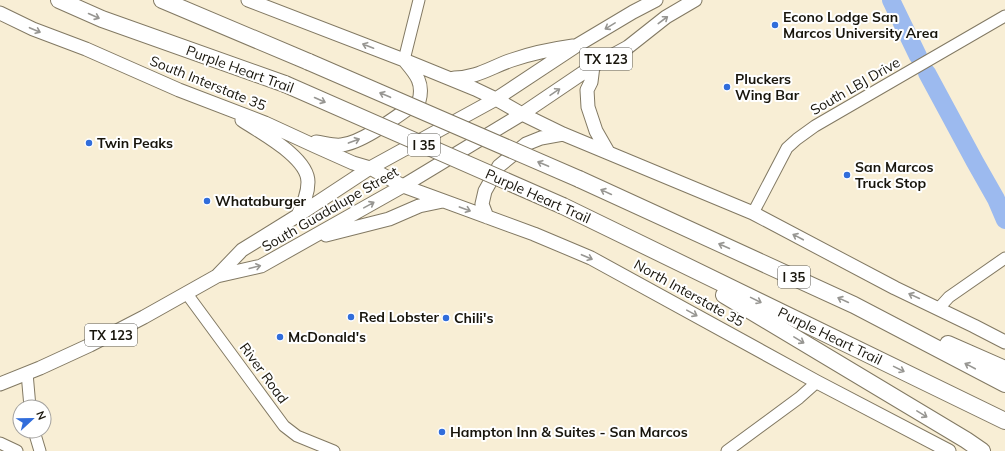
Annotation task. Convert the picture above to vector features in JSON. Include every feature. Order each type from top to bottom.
[{"type":"highway","name":"Purple Heart Trail","points":[[59,0],[102,19],[285,84],[563,206],[1005,421]]},
{"type":"highway","name":"I 35","points":[[162,0],[578,179],[867,312],[1005,384]]},
{"type":"highway","points":[[633,240],[982,451]]},
{"type":"highway","points":[[867,312],[973,354],[1005,369]]},
{"type":"main road","points":[[248,0],[449,78],[496,99],[522,114],[563,134],[753,214],[895,288],[939,308],[1005,342]]},
{"type":"main road","name":"South Guadalupe Street","points":[[0,384],[90,345],[187,294],[217,276],[242,250],[370,168],[496,99],[576,46],[656,0]]},
{"type":"main road","name":"South Guadalupe Street","points":[[217,276],[261,266],[403,186],[522,114],[593,66],[628,47],[666,18],[695,0]]},
{"type":"main road","name":"South Interstate 35","points":[[0,13],[33,29],[179,90],[265,123],[353,163],[370,168],[403,186]]},
{"type":"main road","points":[[449,78],[466,78],[475,76],[511,60],[538,52],[576,46]]},
{"type":"main road","points":[[302,140],[341,145],[356,140],[369,134],[419,101],[422,93],[420,83],[416,73],[404,60]]},
{"type":"main road","points":[[593,66],[591,82],[587,90],[588,107],[596,131],[608,152]]},
{"type":"main road","points":[[223,106],[289,151],[301,163],[308,181],[306,198],[297,216]]},
{"type":"main road","points":[[487,217],[482,204],[485,191],[499,166],[526,144],[541,138],[563,134]]},
{"type":"main road","name":"North Interstate 35","points":[[403,186],[534,234],[592,258],[817,382],[949,451]]},
{"type":"main road","points":[[309,239],[390,219],[419,206],[443,201]]},
{"type":"street","points":[[404,60],[419,0]]},
{"type":"street","name":"South LBJ Drive","points":[[753,214],[787,148],[797,139],[815,126],[1005,16]]},
{"type":"street","points":[[939,308],[949,297],[1005,258]]},
{"type":"street","name":"River Road","points":[[187,294],[284,426],[298,436],[334,451]]},
{"type":"street","points":[[26,373],[29,399]]},
{"type":"street","points":[[727,451],[799,398],[817,382]]},
{"type":"street","points":[[36,439],[40,451]]},
{"type":"street","points":[[0,443],[17,451]]},
{"type":"waterway","points":[[891,0],[918,56]]},
{"type":"waterway","points":[[927,73],[996,199],[1005,220]]},
{"type":"place","name":"Econo Lodge San Marcos University Area","points":[[775,25]]},
{"type":"place","name":"Pluckers Wing Bar","points":[[727,87]]},
{"type":"place","name":"Twin Peaks","points":[[89,143]]},
{"type":"place","name":"San Marcos Truck Stop","points":[[847,175]]},
{"type":"place","name":"Whataburger","points":[[207,201]]},
{"type":"place","name":"Red Lobster","points":[[351,317]]},
{"type":"place","name":"Chili's","points":[[446,318]]},
{"type":"place","name":"McDonald's","points":[[280,337]]},
{"type":"place","name":"Hampton Inn & Suites - San Marcos","points":[[442,432]]}]
